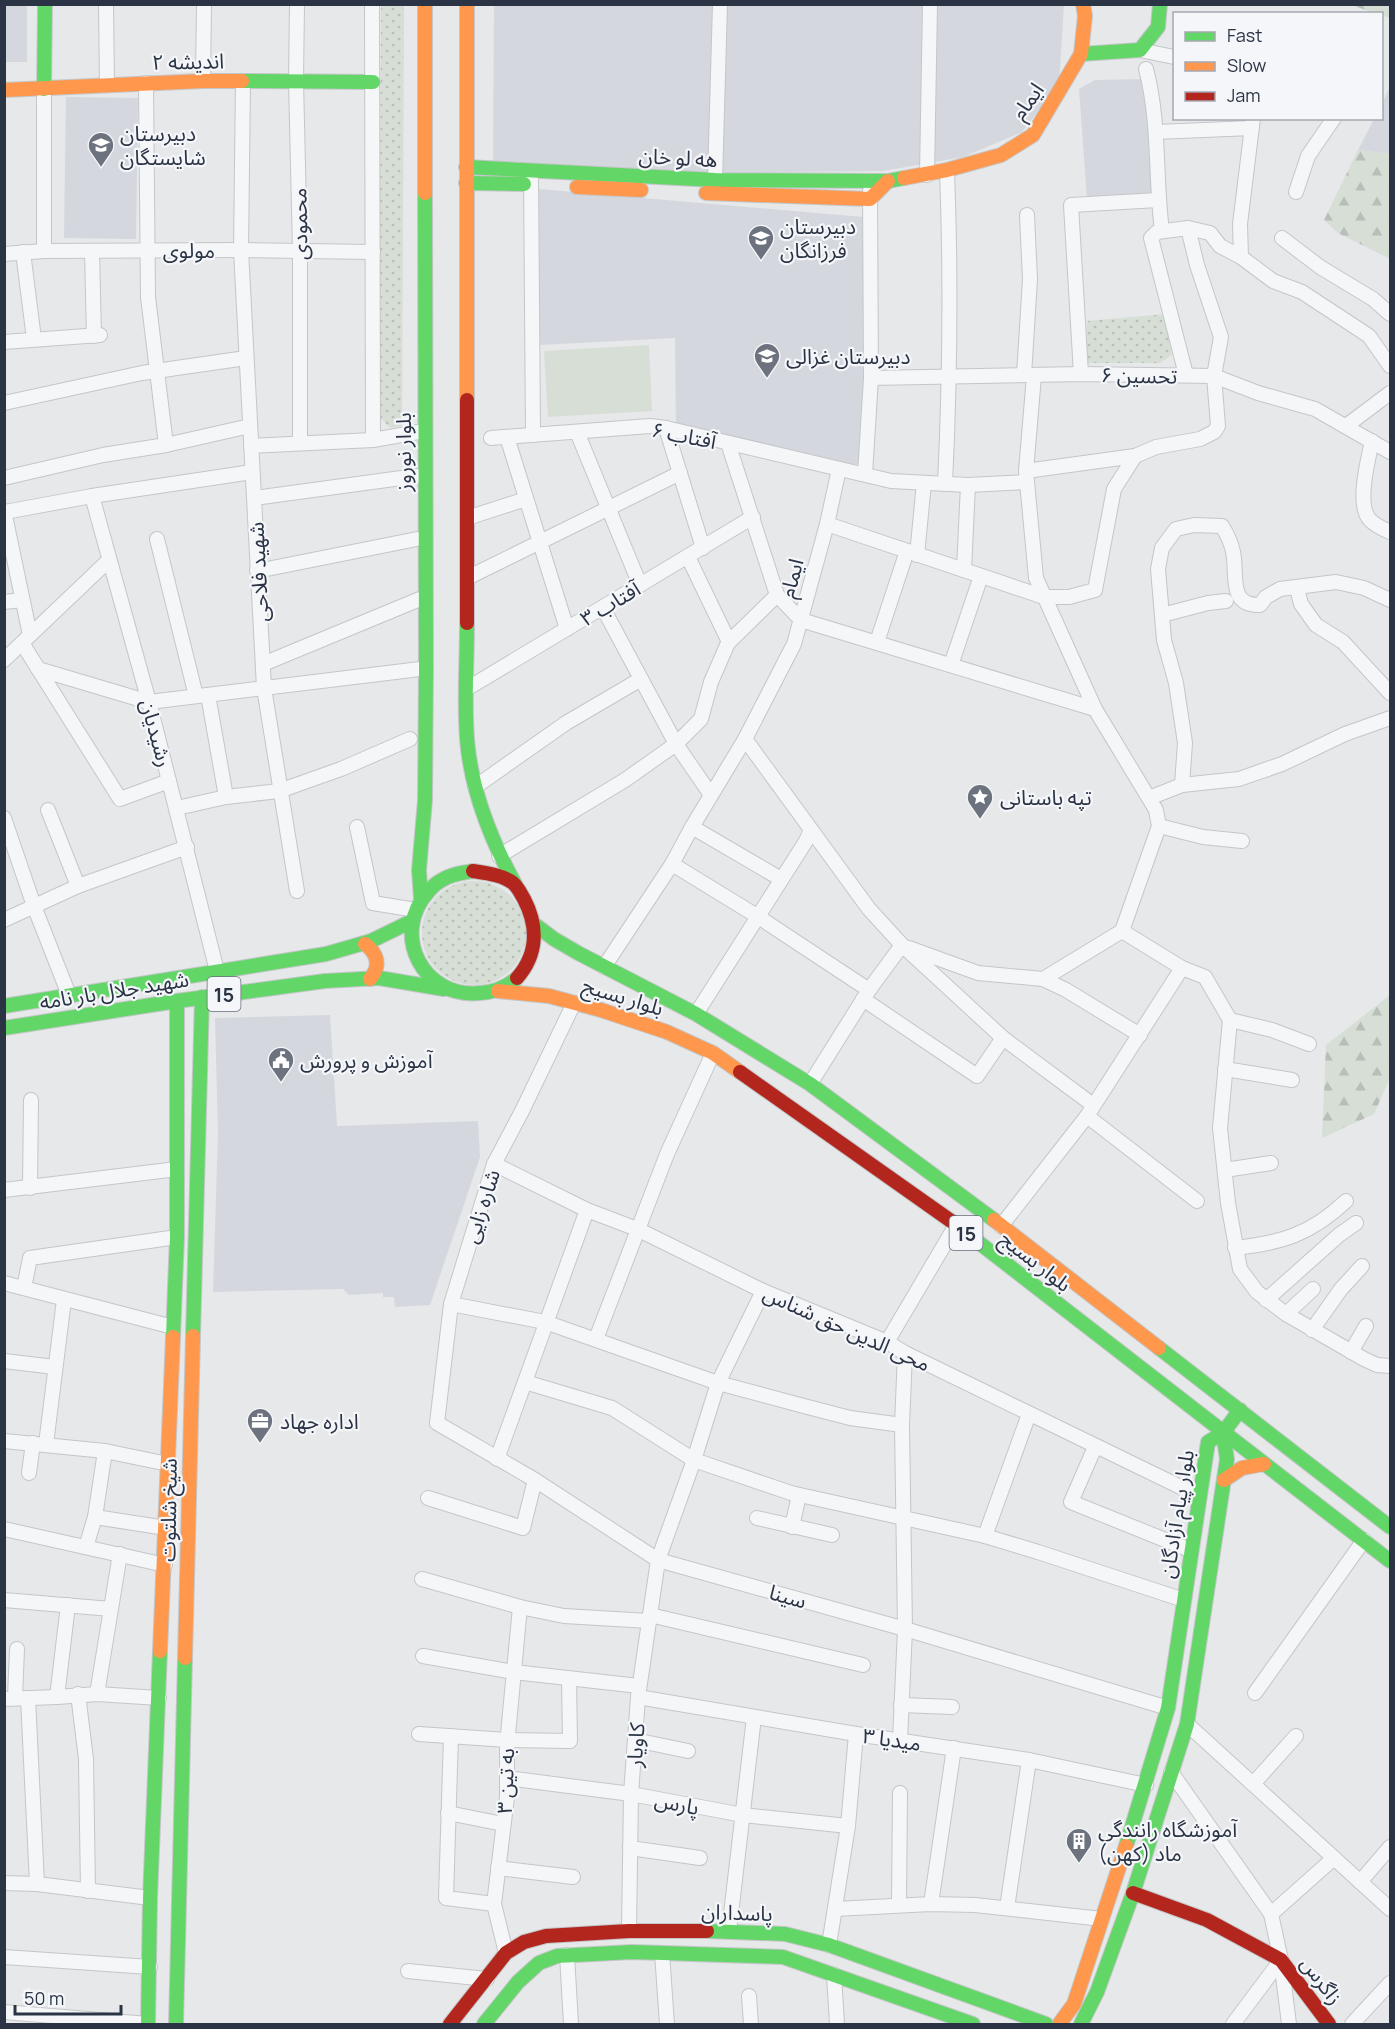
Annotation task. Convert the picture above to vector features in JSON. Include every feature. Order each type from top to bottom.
[{"type":"main road","points":[[44,89],[45,4]]},
{"type":"main road","name":"بلوار نوروز","points":[[416,910],[425,800],[425,4]]},
{"type":"main road","points":[[467,4],[467,740],[475,787],[484,819],[499,856],[530,909],[535,940],[531,956],[523,970],[512,982],[498,991]]},
{"type":"main road","points":[[1083,4],[1085,15],[1082,54],[1140,50],[1158,27],[1161,4]]},
{"type":"main road","name":"ایمام","points":[[888,181],[927,175],[1001,155],[1033,135],[1082,54]]},
{"type":"main road","name":"اندیشه ۲","points":[[4,90],[203,81],[373,82]]},
{"type":"main road","name":"هه لو خان","points":[[466,167],[531,178],[888,181]]},
{"type":"main road","points":[[466,183],[531,178],[559,186],[870,199],[888,181]]},
{"type":"main road","name":"15","points":[[416,910],[435,884],[453,874],[473,871],[493,874],[515,884]]},
{"type":"main road","points":[[416,910],[411,937],[414,953],[421,967],[444,989]]},
{"type":"main road","name":"شهید جلال بار نامه","points":[[4,1006],[326,954],[365,944],[394,933],[416,910]]},
{"type":"main road","name":"بلوار بسیج","points":[[534,924],[554,939],[604,967],[673,1018],[712,1053],[956,1225],[1390,1561]]},
{"type":"main road","points":[[365,944],[377,956],[376,972],[370,978]]},
{"type":"main road","name":"شهید جلال بار نامه","points":[[4,1028],[202,997],[325,981],[370,978],[444,989]]},
{"type":"main road","name":"15","points":[[444,989],[461,995],[480,996],[498,991]]},
{"type":"main road","name":"بلوار بسیج","points":[[498,991],[549,996],[601,1010],[673,1018],[696,1014],[810,1084],[1001,1226],[1390,1527]]},
{"type":"main road","name":"شیخ شلتوت","points":[[176,2025],[202,997]]},
{"type":"main road","name":"شیخ شلتوت","points":[[148,2024],[150,1898],[177,1236],[177,1001]]},
{"type":"main road","points":[[1223,1433],[1240,1410]]},
{"type":"main road","name":"بلوار پیام آزادگان","points":[[1055,2024],[1074,2004],[1146,1785],[1168,1708],[1208,1442],[1223,1433],[1227,1459],[1187,1724],[1133,1893],[1097,1992],[1081,2025]]},
{"type":"main road","points":[[1224,1480],[1242,1468],[1264,1464]]},
{"type":"main road","points":[[1133,1893],[1208,1920],[1281,1960]]},
{"type":"main road","name":"پاسداران","points":[[450,2025],[506,1953],[524,1941],[546,1936],[628,1931],[729,1931],[785,1934],[829,1945],[1055,2024]]},
{"type":"main road","points":[[486,2023],[518,1982],[539,1963],[567,1955],[662,1953],[783,1957],[973,2025]]},
{"type":"main road","name":"زاگرس","points":[[1281,1960],[1329,2025]]},
{"type":"street","points":[[106,4],[107,86]]},
{"type":"street","points":[[203,81],[204,4]]},
{"type":"street","name":"محمودی","points":[[297,4],[300,443]]},
{"type":"street","points":[[372,4],[374,440]]},
{"type":"street","points":[[715,180],[720,4]]},
{"type":"street","points":[[927,175],[930,4]]},
{"type":"street","points":[[1140,50],[1173,57]]},
{"type":"street","points":[[1146,69],[1156,132],[1158,200],[1162,231]]},
{"type":"street","name":"شهید فلاحی","points":[[243,81],[241,250],[264,688],[297,891]]},
{"type":"street","points":[[146,83],[148,297],[166,445]]},
{"type":"street","points":[[44,89],[44,251]]},
{"type":"street","points":[[1296,192],[1308,156],[1333,120]]},
{"type":"street","points":[[1156,132],[1252,123],[1240,224],[1241,257]]},
{"type":"street","points":[[945,484],[950,378],[947,170]]},
{"type":"street","points":[[531,178],[533,435]]},
{"type":"street","points":[[865,474],[871,378],[870,182]]},
{"type":"street","points":[[1081,374],[1071,205],[1158,200]]},
{"type":"street","points":[[1027,215],[1030,279],[1026,477],[1036,578],[1095,709],[1156,810],[1159,826],[1122,931],[1043,980]]},
{"type":"street","points":[[838,470],[865,474],[891,482],[968,484],[1026,477],[1135,456],[1156,447],[1200,439],[1214,432],[1218,426],[1214,376],[1221,337],[1197,265],[1188,228]]},
{"type":"street","points":[[1186,375],[1151,242],[1153,234],[1188,228],[1210,232],[1220,246],[1241,257],[1273,281],[1302,292],[1369,336],[1390,366]]},
{"type":"street","points":[[1282,238],[1320,267],[1373,299],[1390,314]]},
{"type":"street","name":"مولوی","points":[[4,254],[44,251],[147,250],[373,252]]},
{"type":"street","points":[[4,342],[97,335],[92,251]]},
{"type":"street","points":[[23,252],[34,339]]},
{"type":"street","points":[[4,404],[156,371],[246,358]]},
{"type":"street","name":"تحسین ۶","points":[[871,378],[1081,374],[1214,376],[1258,393],[1316,409],[1390,452]]},
{"type":"street","points":[[1346,426],[1390,393]]},
{"type":"street","points":[[4,478],[103,455],[166,445],[250,426]]},
{"type":"street","name":"آفتاب ۶","points":[[491,438],[650,426],[838,470]]},
{"type":"street","points":[[666,428],[703,548]]},
{"type":"street","points":[[251,446],[374,440],[424,431]]},
{"type":"street","points":[[577,432],[640,585]]},
{"type":"street","points":[[507,437],[567,629]]},
{"type":"street","points":[[1372,441],[1364,476],[1363,498],[1368,519],[1390,532]]},
{"type":"street","points":[[728,443],[777,595],[801,620],[1095,709]]},
{"type":"street","points":[[827,524],[1044,597],[1070,597],[1095,590],[1114,489],[1135,456]]},
{"type":"street","name":"ایمام","points":[[604,967],[672,864],[746,739],[794,644],[827,524],[838,470]]},
{"type":"street","points":[[169,781],[120,799],[38,669],[26,639],[22,600],[5,512],[92,496],[252,472]]},
{"type":"street","points":[[467,578],[680,473]]},
{"type":"street","points":[[254,498],[416,476]]},
{"type":"street","points":[[877,642],[912,553],[924,483]]},
{"type":"street","points":[[964,570],[968,484]]},
{"type":"street","name":"رشیدیان","points":[[92,496],[177,808],[217,971]]},
{"type":"street","points":[[467,518],[526,499]]},
{"type":"street","name":"آفتاب ۳","points":[[468,688],[753,518]]},
{"type":"street","points":[[1182,785],[1185,743],[1176,682],[1164,640],[1158,568],[1162,548],[1176,529],[1194,525],[1222,526],[1230,540],[1234,555],[1235,586],[1241,600],[1249,605],[1260,605],[1266,597],[1280,590],[1336,582],[1364,588],[1390,600]]},
{"type":"street","points":[[157,538],[202,695],[226,797]]},
{"type":"street","points":[[257,571],[417,539]]},
{"type":"street","points":[[688,557],[729,642]]},
{"type":"street","points":[[4,660],[109,560]]},
{"type":"street","points":[[951,665],[981,576]]},
{"type":"street","points":[[1297,588],[1301,604],[1316,625],[1343,642],[1390,693]]},
{"type":"street","points":[[499,856],[625,780],[676,744],[701,718],[711,682],[729,642],[777,595]]},
{"type":"street","points":[[263,664],[420,599]]},
{"type":"street","points":[[4,602],[22,600]]},
{"type":"street","points":[[1162,615],[1208,603],[1226,601]]},
{"type":"street","points":[[603,608],[676,744],[711,795]]},
{"type":"street","points":[[38,669],[149,702],[420,669]]},
{"type":"street","points":[[475,787],[566,723],[641,679]]},
{"type":"street","points":[[1149,798],[1182,785],[1239,779],[1282,764],[1345,734],[1390,718]]},
{"type":"street","points":[[177,808],[226,797],[279,791],[341,769],[410,739]]},
{"type":"street","points":[[746,739],[869,909],[902,945],[1003,1038],[1197,1201]]},
{"type":"street","points":[[48,810],[78,886]]},
{"type":"street","points":[[4,818],[34,906],[69,995]]},
{"type":"street","points":[[1159,826],[1203,837],[1242,841]]},
{"type":"street","points":[[357,827],[373,903],[416,910]]},
{"type":"street","points":[[692,827],[781,879]]},
{"type":"street","points":[[696,1014],[811,830]]},
{"type":"street","points":[[4,920],[78,886],[187,847]]},
{"type":"street","points":[[672,864],[757,916],[977,1076],[1003,1038]]},
{"type":"street","points":[[1122,931],[1182,968],[1205,977],[1230,1020],[1220,1128],[1235,1248],[1240,1269],[1257,1292],[1286,1314],[1351,1352],[1377,1365],[1390,1366]]},
{"type":"street","points":[[902,945],[923,955],[978,973],[1043,980],[1066,990],[1140,1035]]},
{"type":"street","points":[[810,1084],[866,995],[902,945]]},
{"type":"street","points":[[1001,1226],[1090,1111],[1182,968]]},
{"type":"street","name":"شاره زایی","points":[[436,1423],[451,1304],[494,1164],[574,1003]]},
{"type":"street","points":[[1230,1020],[1272,1030],[1309,1044]]},
{"type":"street","points":[[596,1339],[667,1154],[712,1053]]},
{"type":"street","points":[[1226,1069],[1292,1080]]},
{"type":"street","points":[[30,1188],[31,1100]]},
{"type":"street","points":[[1225,1170],[1271,1163]]},
{"type":"street","name":"محی الدین حق شناس","points":[[494,1164],[587,1210],[637,1229],[763,1291],[887,1342],[1095,1447],[1199,1496]]},
{"type":"street","points":[[4,1190],[177,1169]]},
{"type":"street","points":[[1235,1248],[1286,1239],[1328,1218],[1346,1201]]},
{"type":"street","points":[[497,1459],[587,1210]]},
{"type":"street","points":[[1266,1300],[1339,1235],[1356,1223]]},
{"type":"street","points":[[887,1342],[956,1225]]},
{"type":"street","points":[[24,1288],[30,1258],[177,1236]]},
{"type":"street","points":[[1312,1330],[1341,1289],[1362,1266]]},
{"type":"street","points":[[4,1283],[172,1327]]},
{"type":"street","points":[[1286,1314],[1313,1289]]},
{"type":"street","name":"کاویار","points":[[628,1931],[631,1794],[635,1740],[639,1692],[658,1560],[694,1460],[718,1383],[763,1291]]},
{"type":"street","points":[[29,1473],[39,1444],[55,1367],[64,1299]]},
{"type":"street","points":[[451,1304],[545,1322],[718,1383],[850,1418],[902,1425]]},
{"type":"street","points":[[1351,1352],[1365,1326]]},
{"type":"street","points":[[900,1741],[905,1629],[902,1425],[905,1353]]},
{"type":"street","points":[[4,1361],[55,1367]]},
{"type":"street","points":[[525,1383],[612,1408],[694,1460],[799,1496],[985,1536],[1184,1600]]},
{"type":"street","points":[[985,1536],[1029,1414]]},
{"type":"street","name":"سینا","points":[[436,1423],[535,1480],[658,1560],[905,1629],[1168,1708]]},
{"type":"street","points":[[4,1441],[105,1451],[168,1464]]},
{"type":"street","points":[[1095,1447],[1071,1502],[1190,1550]]},
{"type":"street","points":[[86,1546],[95,1517],[105,1451]]},
{"type":"street","points":[[428,1498],[523,1528],[535,1480]]},
{"type":"street","points":[[792,1527],[799,1496]]},
{"type":"street","points":[[95,1517],[166,1528]]},
{"type":"street","points":[[757,1518],[832,1535]]},
{"type":"street","points":[[4,1529],[165,1565]]},
{"type":"street","points":[[1255,1693],[1364,1540]]},
{"type":"street","points":[[97,1694],[120,1554]]},
{"type":"street","points":[[423,1579],[520,1607],[564,1616],[649,1618],[862,1665]]},
{"type":"street","points":[[4,1600],[111,1609]]},
{"type":"street","points":[[57,1698],[68,1605]]},
{"type":"street","name":"به تین ۳","points":[[506,1953],[494,1904],[504,1824],[507,1740],[520,1607]]},
{"type":"street","points":[[17,1649],[16,1698],[37,1884]]},
{"type":"street","name":"میدیا ۳","points":[[423,1656],[569,1679],[754,1717],[1029,1760],[1146,1785]]},
{"type":"street","points":[[419,1734],[507,1740],[570,1741],[569,1679]]},
{"type":"street","points":[[16,1698],[57,1698],[97,1694],[159,1698]]},
{"type":"street","points":[[78,1695],[86,1759],[88,1891]]},
{"type":"street","points":[[901,1705],[952,1707]]},
{"type":"street","points":[[729,1931],[754,1717]]},
{"type":"street","points":[[1187,1724],[1390,1910]]},
{"type":"street","points":[[829,1945],[848,1826],[856,1734]]},
{"type":"street","points":[[451,1736],[446,1898],[494,1904]]},
{"type":"street","points":[[1253,1784],[1296,1736]]},
{"type":"street","points":[[635,1740],[688,1751]]},
{"type":"street","points":[[931,1904],[954,1748]]},
{"type":"street","points":[[1007,1908],[1029,1760]]},
{"type":"street","points":[[1171,1772],[1271,1914],[1281,1960],[1289,2025]]},
{"type":"street","name":"پارس","points":[[507,1778],[631,1794],[742,1815],[848,1826]]},
{"type":"street","points":[[899,1905],[900,1793]]},
{"type":"street","points":[[448,1813],[504,1824]]},
{"type":"street","points":[[1360,1882],[1390,1847]]},
{"type":"street","points":[[630,1848],[700,1857]]},
{"type":"street","points":[[1271,1914],[1334,1858]]},
{"type":"street","points":[[498,1868],[573,1877]]},
{"type":"street","points":[[4,1883],[37,1884],[150,1898]]},
{"type":"street","points":[[835,1909],[931,1904],[1007,1908],[1102,1919]]},
{"type":"street","points":[[662,1953],[667,2025]]},
{"type":"street","points":[[567,1955],[572,2025]]},
{"type":"street","points":[[4,1957],[150,1967]]},
{"type":"street","points":[[1233,2025],[1281,1960]]},
{"type":"street","points":[[408,1971],[487,1979]]},
{"type":"street","points":[[834,1975],[837,2025]]},
{"type":"street","points":[[1352,2025],[1388,1992]]},
{"type":"street","points":[[749,1996],[751,2025]]},
{"type":"street","points":[[4,2012],[148,2024]]},
{"type":"shaded area","points":[[4,5],[27,5],[27,62],[5,62]]},
{"type":"shaded area","points":[[494,5],[1064,5],[1059,84],[1022,132],[963,157],[883,171],[605,174],[493,163]]},
{"type":"shaded area","points":[[1147,79],[1153,195],[1087,199],[1079,89],[1095,80]]},
{"type":"shaded area","points":[[1390,86],[1390,154],[1358,150],[1373,120],[1383,120],[1383,102]]},
{"type":"shaded area","name":"دبیرستان شایستگان","points":[[66,97],[138,98],[136,239],[64,238]]},
{"type":"shaded area","points":[[539,189],[864,217],[868,309],[862,464],[820,464],[676,434],[675,338],[539,345]]},
{"type":"shaded area","points":[[330,1015],[337,1126],[478,1121],[480,1157],[430,1305],[395,1307],[394,1297],[383,1297],[383,1293],[349,1295],[343,1289],[213,1292],[218,1133],[215,1018]]},
{"type":"green space","points":[[381,5],[404,5],[402,426],[390,428],[379,416]]},
{"type":"green space","points":[[1351,5],[1390,5],[1390,18],[1383,16],[1383,12],[1372,12]]},
{"type":"green space","points":[[1358,150],[1390,154],[1390,259],[1338,233],[1324,220]]},
{"type":"green space","points":[[1166,314],[1172,355],[1160,363],[1086,363],[1087,321]]},
{"type":"green space","points":[[649,345],[652,411],[548,417],[544,351]]},
{"type":"green space","points":[[474,881],[494,885],[511,896],[522,913],[526,933],[522,953],[511,970],[494,981],[474,985],[454,981],[437,970],[426,953],[422,933],[426,913],[437,896],[454,885]]},
{"type":"green space","points":[[1390,995],[1390,1078],[1374,1114],[1322,1138],[1326,1045]]},
{"type":"traffic: fast","points":[[44,89],[45,4]]},
{"type":"traffic: fast","points":[[1081,54],[1140,50],[1158,27],[1160,4]]},
{"type":"traffic: fast","points":[[242,81],[373,82]]},
{"type":"traffic: fast","points":[[466,167],[715,180],[888,181],[904,178]]},
{"type":"traffic: fast","points":[[466,183],[524,184]]},
{"type":"traffic: fast","points":[[421,899],[419,870],[425,800],[426,669],[425,193]]},
{"type":"traffic: fast","points":[[467,623],[466,710],[469,758],[484,814],[515,884]]},
{"type":"traffic: fast","points":[[473,871],[453,875],[438,882],[417,909],[412,926],[413,944],[418,960],[428,975],[442,986],[460,992],[480,993],[495,990],[517,978]]},
{"type":"traffic: fast","points":[[4,1006],[326,954],[371,941],[412,921]]},
{"type":"traffic: fast","points":[[534,924],[578,953],[696,1014],[810,1084],[994,1220]]},
{"type":"traffic: fast","points":[[4,1028],[325,981],[379,978],[444,989]]},
{"type":"traffic: fast","points":[[193,1336],[202,997]]},
{"type":"traffic: fast","points":[[173,1337],[177,1237],[177,1001]]},
{"type":"traffic: fast","points":[[951,1221],[1390,1561]]},
{"type":"traffic: fast","points":[[1159,1348],[1390,1527]]},
{"type":"traffic: fast","points":[[1126,1846],[1168,1708],[1208,1442],[1223,1433],[1240,1410]]},
{"type":"traffic: fast","points":[[1081,2024],[1097,1992],[1133,1893],[1187,1724],[1227,1459],[1223,1433]]},
{"type":"traffic: fast","points":[[148,2024],[150,1898],[160,1651]]},
{"type":"traffic: fast","points":[[176,2024],[185,1658]]},
{"type":"traffic: fast","points":[[707,1931],[785,1934],[829,1945],[1046,2024]]},
{"type":"traffic: fast","points":[[484,2024],[518,1982],[539,1963],[557,1956],[632,1952],[783,1957],[973,2024]]},
{"type":"traffic: slow","points":[[425,4],[425,193]]},
{"type":"traffic: slow","points":[[467,4],[467,400]]},
{"type":"traffic: slow","points":[[904,178],[947,170],[1001,155],[1033,135],[1081,54],[1085,16],[1083,4]]},
{"type":"traffic: slow","points":[[4,90],[242,81]]},
{"type":"traffic: slow","points":[[706,193],[870,199],[888,181]]},
{"type":"traffic: slow","points":[[577,187],[641,190]]},
{"type":"traffic: slow","points":[[365,944],[377,960],[376,969],[370,979]]},
{"type":"traffic: slow","points":[[498,991],[549,996],[667,1032],[713,1053],[740,1072]]},
{"type":"traffic: slow","points":[[994,1220],[1159,1348]]},
{"type":"traffic: slow","points":[[185,1658],[193,1336]]},
{"type":"traffic: slow","points":[[160,1651],[173,1337]]},
{"type":"traffic: slow","points":[[1224,1480],[1242,1468],[1264,1464]]},
{"type":"traffic: slow","points":[[1060,2023],[1074,2004],[1126,1846]]},
{"type":"traffic: jam","points":[[467,400],[467,623]]},
{"type":"traffic: jam","points":[[473,871],[509,880],[519,891],[529,909],[534,940],[529,959],[517,978]]},
{"type":"traffic: jam","points":[[740,1072],[951,1221]]},
{"type":"traffic: jam","points":[[1133,1893],[1207,1920],[1281,1960],[1329,2024]]},
{"type":"traffic: jam","points":[[450,2024],[506,1953],[524,1942],[546,1936],[629,1931],[707,1931]]},
{"type":"place","name":"دبیرستان شایستگان","points":[[101,168]]},
{"type":"place","name":"دبیرستان فرزانگان","points":[[761,261]]},
{"type":"place","name":"دبیرستان غزالی","points":[[767,379]]},
{"type":"place","name":"تپه باستانی","points":[[980,820]]},
{"type":"place","name":"آموزش و پرورش","points":[[281,1083]]},
{"type":"place","name":"اداره جهاد","points":[[260,1444]]},
{"type":"place","name":"آموزشگاه رانندگی ماد (کهن)","points":[[1079,1864]]}]
